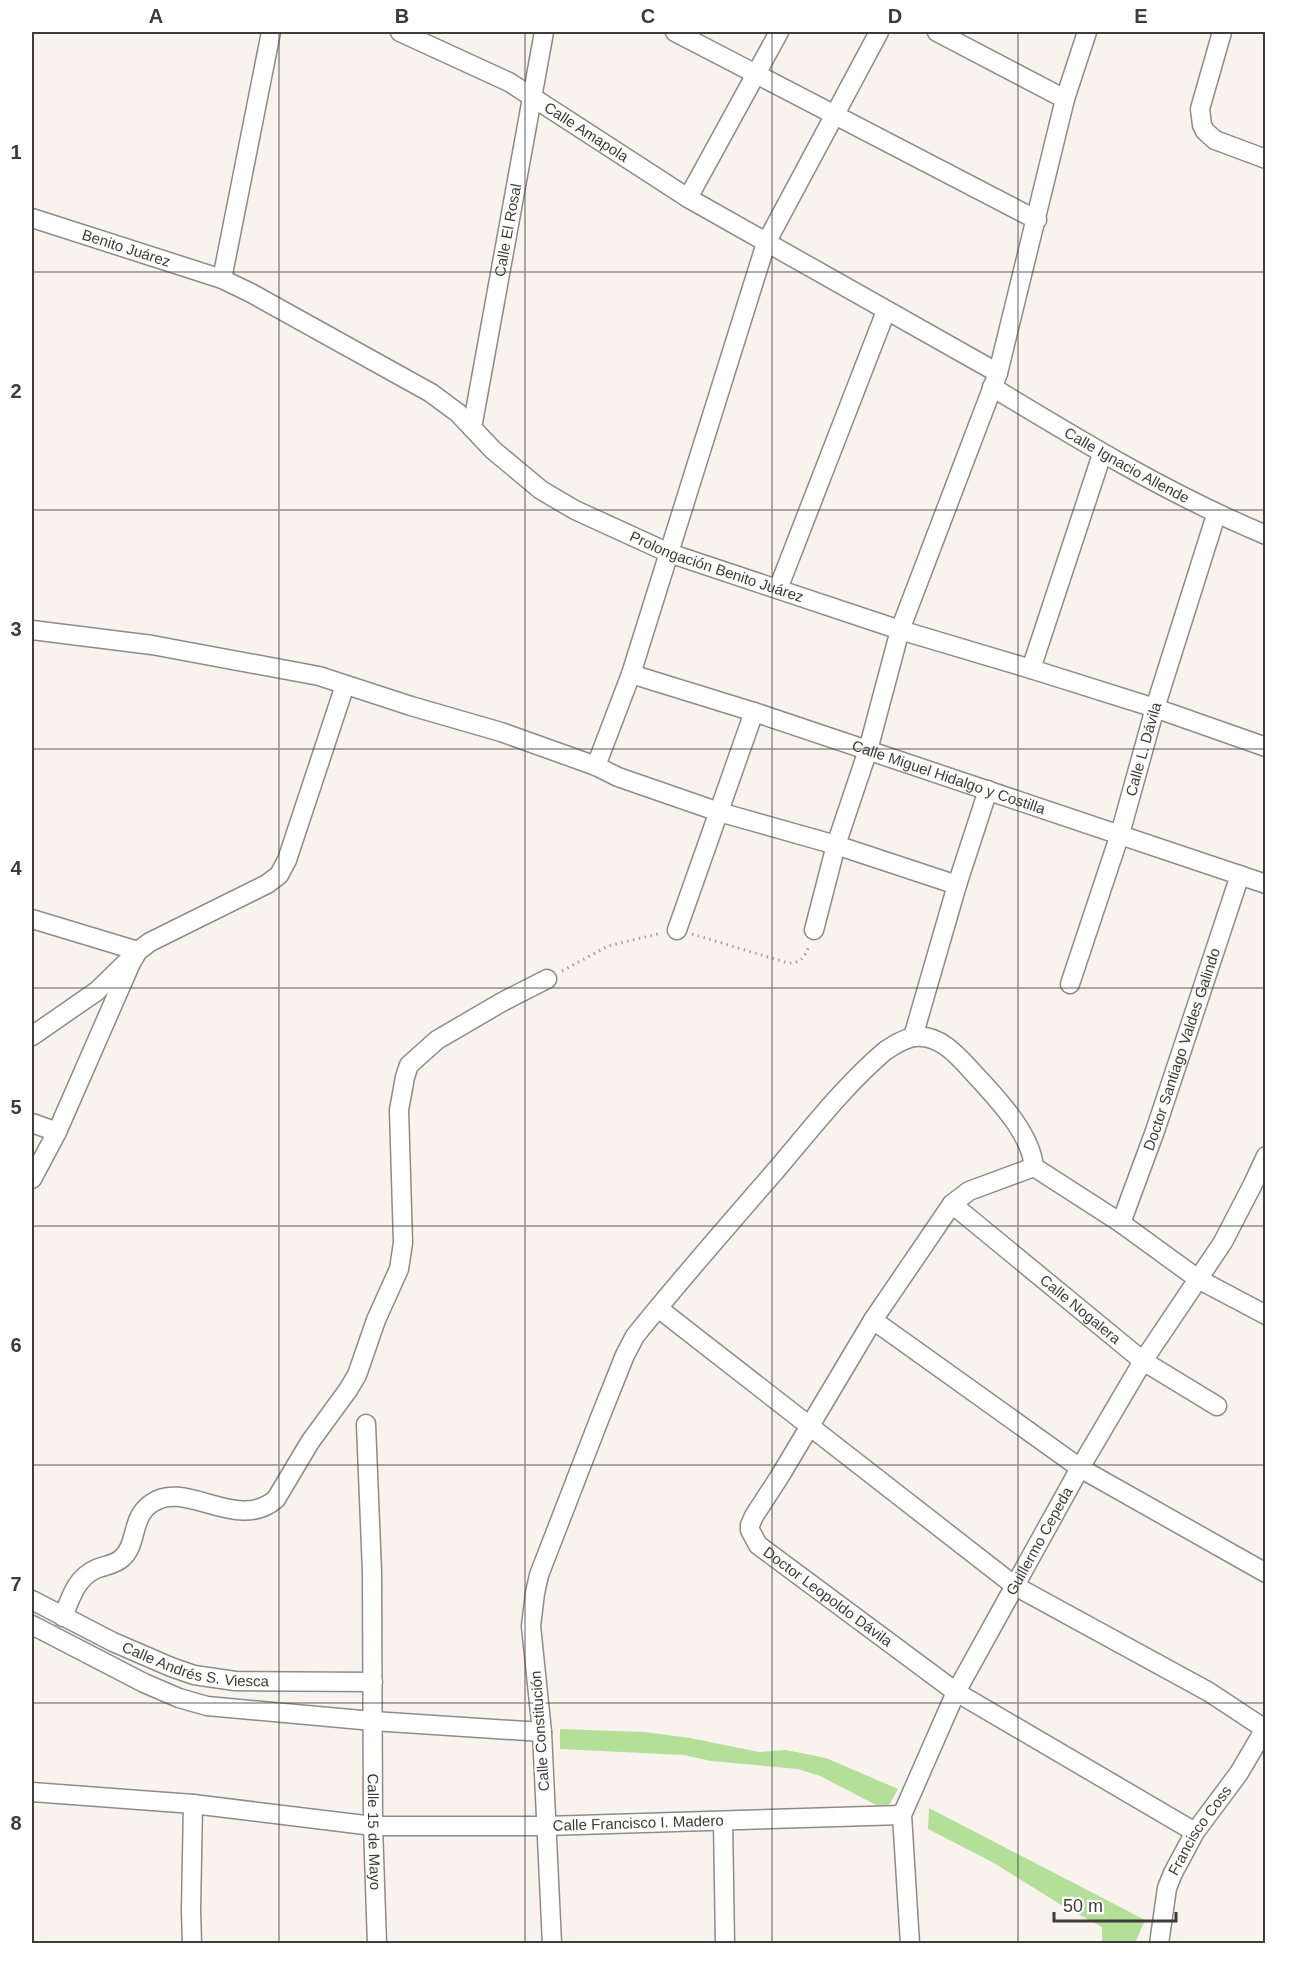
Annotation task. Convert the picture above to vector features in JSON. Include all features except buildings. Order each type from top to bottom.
[{"type":"street","points":[[222,279],[271,32]]},
{"type":"street","name":"Calle Amapola","points":[[400,32],[488,71],[688,198],[766,243]]},
{"type":"street","name":"Calle El Rosal","points":[[472,428],[544,32]]},
{"type":"street","points":[[675,32],[1036,220]]},
{"type":"street","points":[[688,198],[779,32]]},
{"type":"street","points":[[596,766],[631,674],[766,243],[879,32]]},
{"type":"street","points":[[937,32],[1065,99]]},
{"type":"street","points":[[814,930],[836,845],[868,750],[900,630],[995,380],[1065,99],[1087,32]]},
{"type":"street","points":[[1222,32],[1200,109],[1200,118],[1205,131],[1215,140],[1266,159]]},
{"type":"street","name":"Benito Juárez","points":[[32,218],[222,279]]},
{"type":"street","name":"Calle Ignacio Allende","points":[[766,243],[886,311],[995,380],[1102,454],[1216,514],[1266,536]]},
{"type":"street","name":"Prolongación Benito Juárez","points":[[222,279],[431,393],[458,413],[492,450],[541,490],[575,510],[669,553],[900,630],[1155,708],[1266,747]]},
{"type":"street","points":[[778,590],[886,311]]},
{"type":"street","points":[[1031,669],[1102,454]]},
{"type":"street","name":"Calle L. Dávila","points":[[1070,984],[1120,834],[1155,708],[1216,514]]},
{"type":"street","points":[[32,630],[163,647],[319,676],[501,732],[596,766],[618,777],[719,812],[836,845],[957,885]]},
{"type":"street","name":"Calle Miguel Hidalgo y Costilla","points":[[631,674],[754,711],[1266,884]]},
{"type":"street","points":[[32,1036],[97,991],[150,942],[267,884],[279,875],[287,860],[345,685]]},
{"type":"street","points":[[677,930],[754,711]]},
{"type":"street","points":[[988,790],[912,1037],[931,1038],[958,1057],[988,1089],[1027,1141],[1033,1154],[1034,1167],[1121,1223],[1198,1279],[1266,1315]]},
{"type":"street","name":"Doctor Santiago Valdes Galindo","points":[[1121,1223],[1155,1131],[1240,875]]},
{"type":"street","points":[[32,919],[138,951]]},
{"type":"street","points":[[32,1179],[57,1132],[138,951]]},
{"type":"street","points":[[63,1617],[76,1585],[85,1575],[123,1558],[130,1547],[136,1524],[143,1511],[152,1502],[165,1497],[181,1497],[246,1511],[269,1505],[276,1499],[310,1442],[357,1375],[376,1320],[399,1269],[404,1243],[399,1110],[409,1065],[437,1040],[547,979]]},
{"type":"street","name":"Calle Constitución","points":[[552,1944],[542,1732],[531,1626],[540,1575],[616,1376],[635,1336],[826,1111],[885,1052],[912,1037]]},
{"type":"street","points":[[32,1123],[57,1132]]},
{"type":"street","name":"Guillermo Cepeda","points":[[902,1815],[956,1692],[1080,1468],[1143,1361],[1223,1242],[1266,1156]]},
{"type":"street","name":"Doctor Leopoldo Dávila","points":[[1034,1167],[969,1191],[952,1204],[873,1320],[780,1476],[753,1516],[750,1525],[752,1535],[758,1545],[956,1692],[1195,1832]]},
{"type":"street","name":"Calle Nogalera","points":[[952,1204],[1143,1361],[1217,1406]]},
{"type":"street","points":[[658,1308],[1015,1586],[1209,1692],[1265,1728]]},
{"type":"street","points":[[873,1320],[1080,1468],[1266,1573]]},
{"type":"street","name":"Calle 15 de Mayo","points":[[366,1424],[372,1572],[373,1826],[377,1944]]},
{"type":"street","name":"Calle Andrés S. Viesca","points":[[32,1600],[113,1642],[194,1675],[235,1682],[373,1682]]},
{"type":"street","points":[[32,1625],[144,1683],[179,1698],[207,1706],[542,1732]]},
{"type":"street","name":"Francisco Coss","points":[[1159,1944],[1167,1888],[1195,1832],[1239,1773],[1265,1728]]},
{"type":"street","name":"Calle Francisco I. Madero","points":[[32,1791],[193,1804],[373,1826],[546,1826],[902,1815]]},
{"type":"street","points":[[192,1944],[193,1804]]},
{"type":"street","points":[[902,1815],[910,1944]]},
{"type":"street","points":[[723,1821],[725,1944]]},
{"type":"path","points":[[547,979],[608,946],[677,930],[788,963],[796,963],[805,958],[814,930]]},
{"type":"green space","points":[[560,1729],[644,1732],[690,1738],[759,1752],[786,1750],[826,1758],[898,1789],[888,1807],[876,1805],[820,1776],[798,1769],[711,1761],[684,1755],[560,1749]]},
{"type":"green space","points":[[929,1808],[1145,1920],[1135,1943],[1102,1943],[1102,1927],[994,1863],[928,1829]]}]
